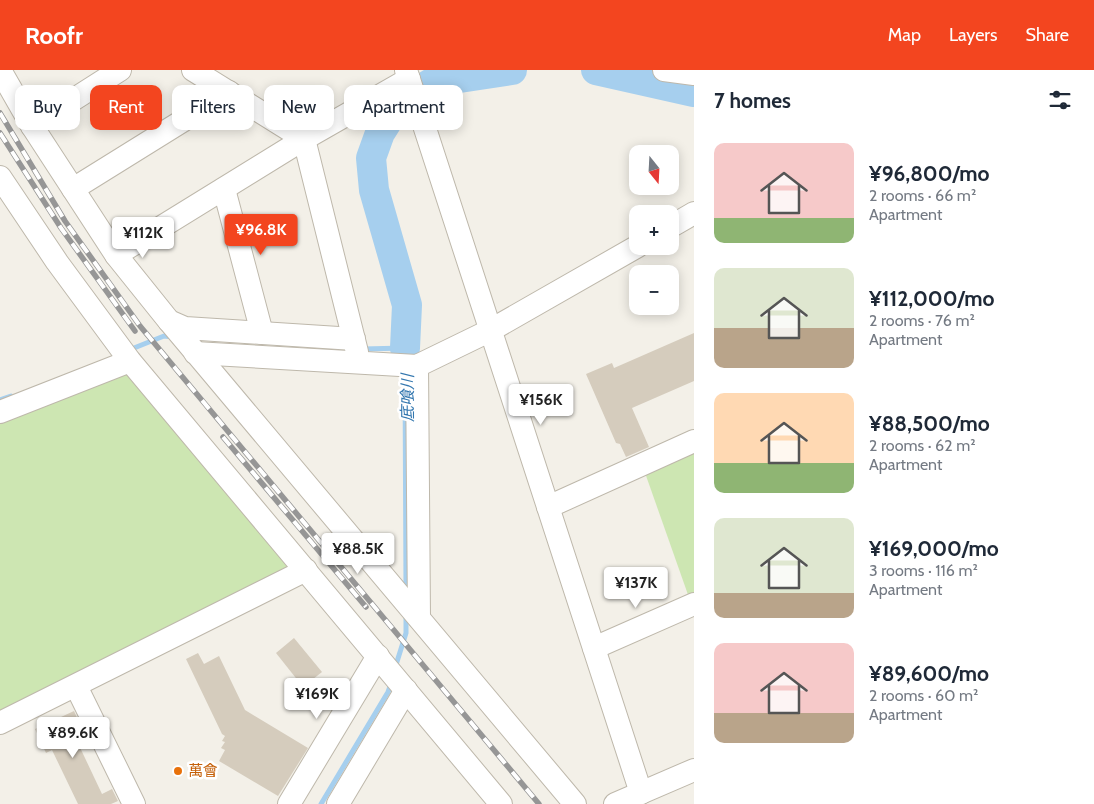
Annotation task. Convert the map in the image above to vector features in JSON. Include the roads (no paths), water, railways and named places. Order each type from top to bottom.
[{"type":"street","points":[[0,70],[15,96]]},
{"type":"street","points":[[80,95],[120,70]]},
{"type":"street","points":[[193,70],[218,85]]},
{"type":"street","points":[[664,70],[694,74]]},
{"type":"street","points":[[116,255],[407,74],[641,793]]},
{"type":"street","points":[[254,108],[304,139],[360,363]]},
{"type":"street","points":[[73,189],[172,127]]},
{"type":"street","points":[[35,130],[116,255],[195,354],[575,804]]},
{"type":"street","points":[[0,177],[57,262],[130,361],[501,804]]},
{"type":"street","points":[[224,189],[262,333]]},
{"type":"street","points":[[679,222],[694,213]]},
{"type":"street","points":[[195,354],[416,366],[490,330],[629,251]]},
{"type":"street","points":[[169,321],[185,328],[354,339]]},
{"type":"street","points":[[0,412],[130,361]]},
{"type":"street","points":[[416,366],[419,618]]},
{"type":"street","points":[[548,507],[694,441]]},
{"type":"street","points":[[0,723],[306,570]]},
{"type":"street","points":[[594,648],[694,604]]},
{"type":"street","points":[[289,804],[378,656]]},
{"type":"street","points":[[76,686],[134,804]]},
{"type":"street","points":[[338,804],[406,690]]},
{"type":"street","points":[[615,804],[694,770]]},
{"type":"waterway","name":"底喰川","points":[[405,348],[407,305],[374,190],[371,158],[380,133],[399,103],[433,82],[512,70]]},
{"type":"waterway","name":"底喰川","points":[[596,70],[694,92]]},
{"type":"waterway","points":[[129,350],[164,336],[173,337]]},
{"type":"waterway","points":[[363,349],[405,348],[405,360]]},
{"type":"waterway","name":"底喰川","points":[[405,371],[406,590]]},
{"type":"waterway","points":[[0,400],[11,396]]},
{"type":"waterway","name":"底喰川","points":[[395,668],[406,633],[406,614]]},
{"type":"waterway","name":"底喰川","points":[[321,804],[391,684]]},
{"type":"railway","points":[[0,113],[65,221],[140,326],[539,804]]},
{"type":"railway","points":[[0,133],[61,228],[135,331]]},
{"type":"railway","points":[[223,437],[366,607]]},
{"type":"place","name":"萬會","points":[[178,771]]}]
